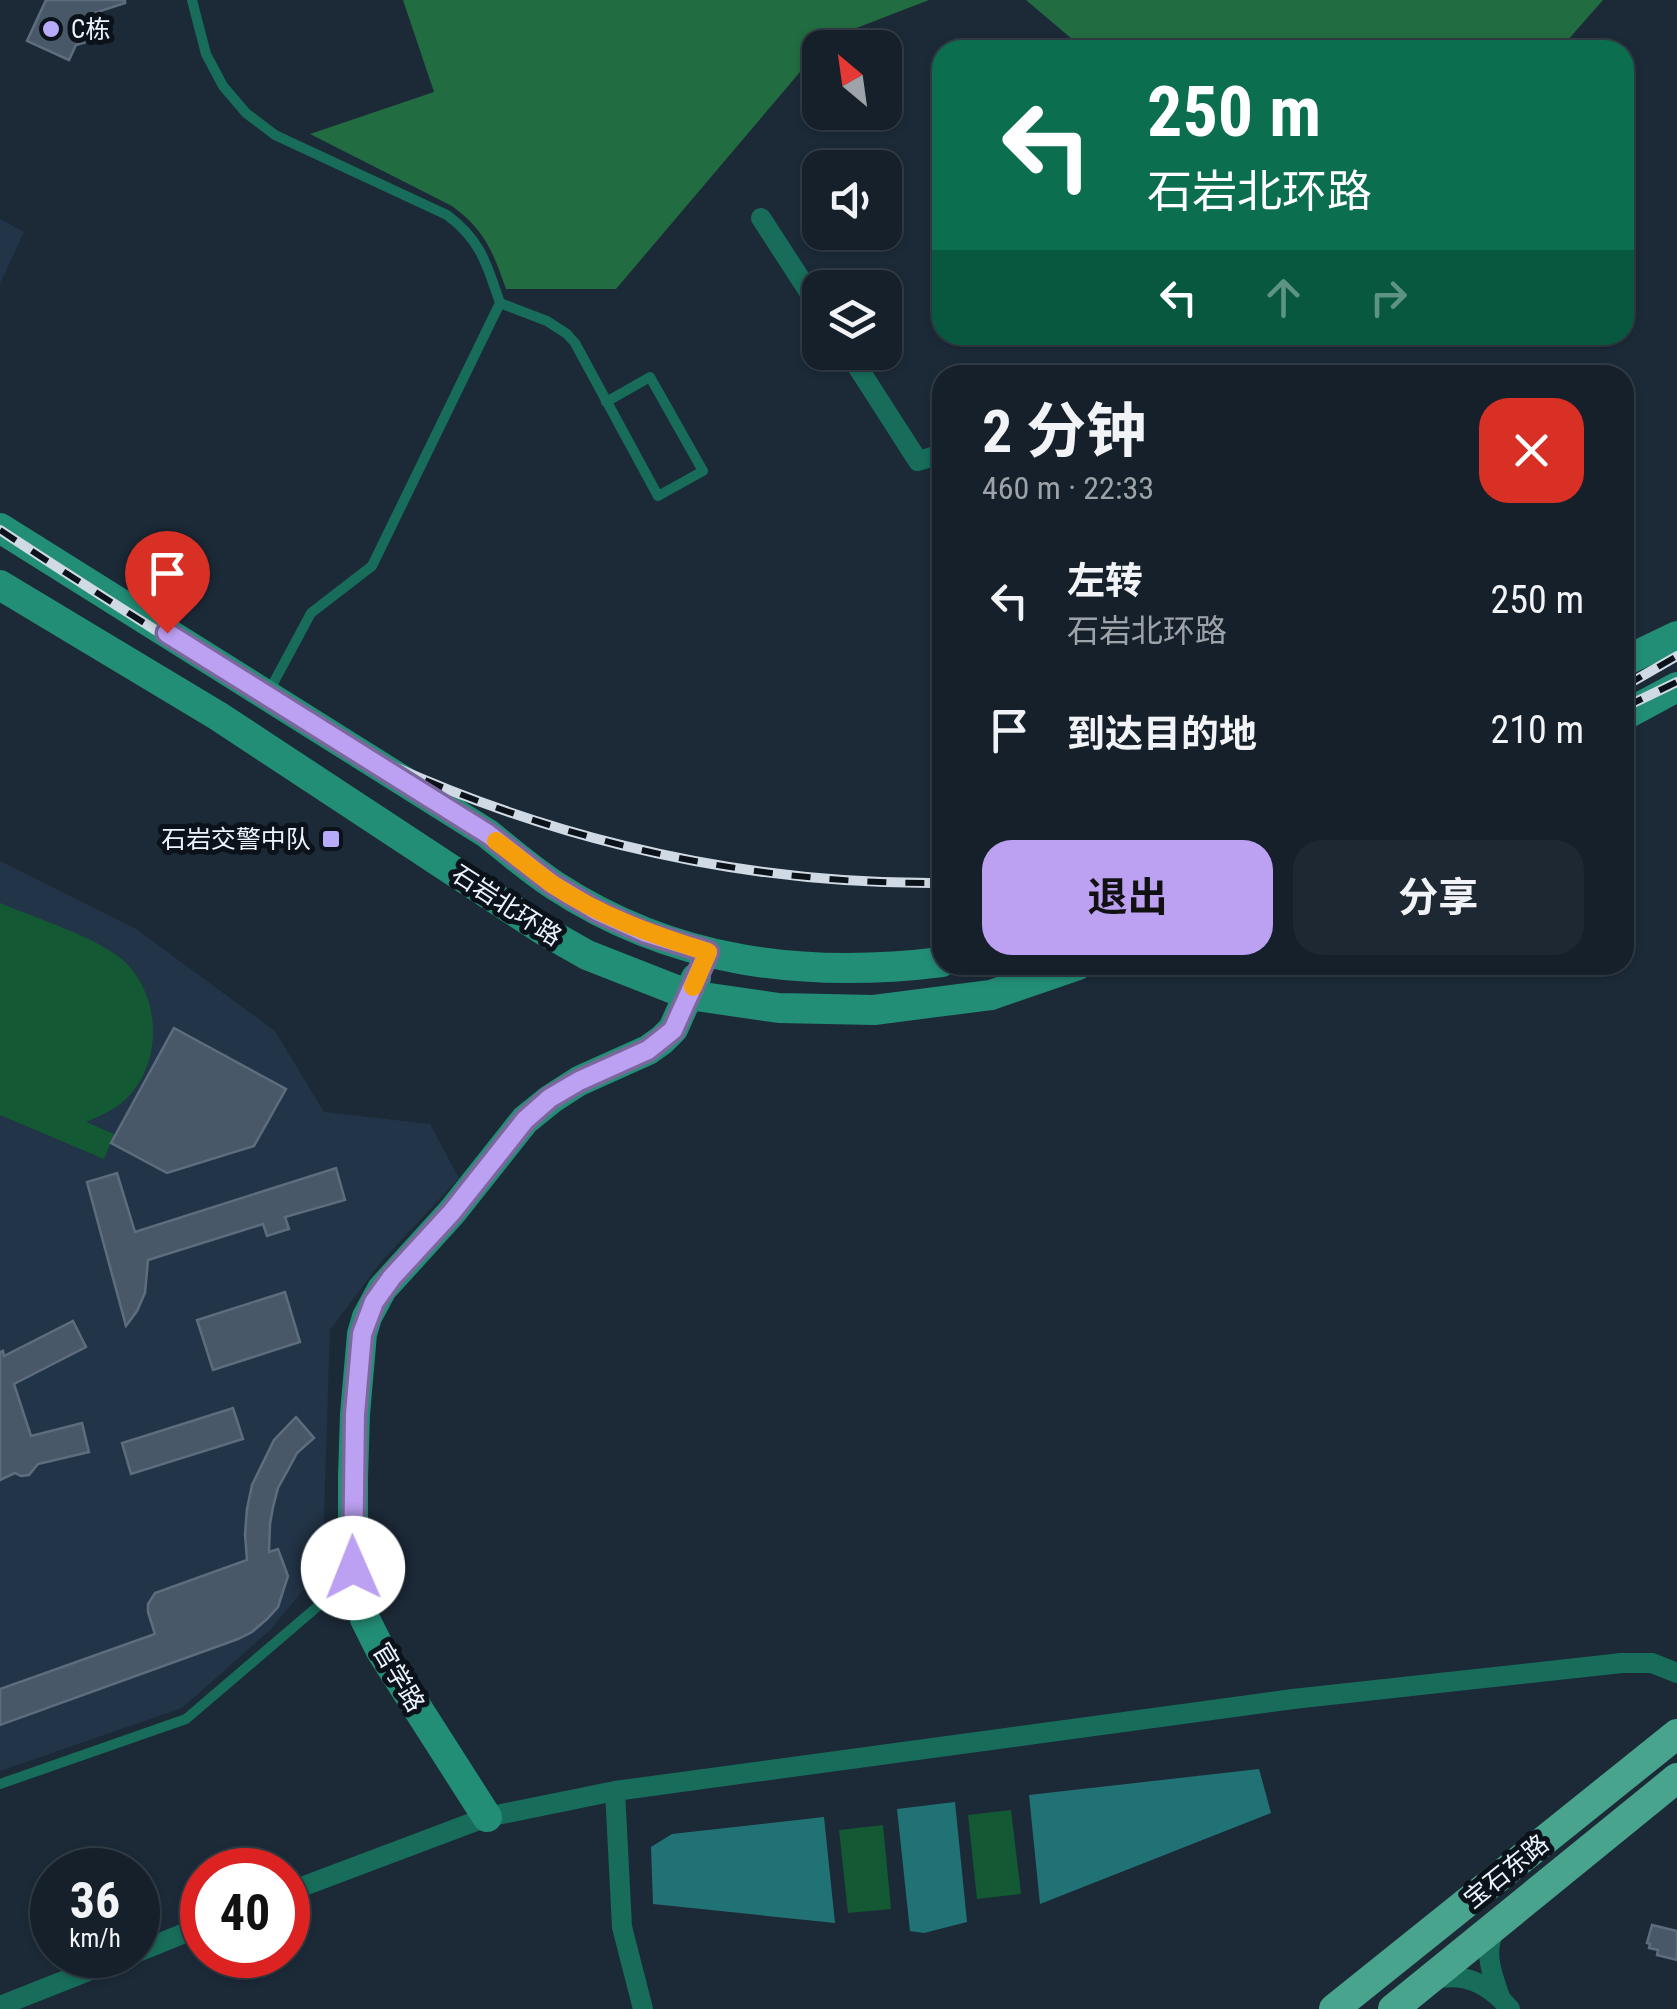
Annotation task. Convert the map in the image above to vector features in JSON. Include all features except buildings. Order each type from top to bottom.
[{"type":"main road","name":"石岩北环路","points":[[0,528],[488,834],[552,884],[597,911],[646,933],[708,952],[780,966],[837,970],[932,963]]},
{"type":"main road","name":"石岩北环路","points":[[0,585],[218,716],[543,930],[588,955],[689,996],[779,1008],[885,1009],[991,995],[1049,975]]},
{"type":"main road","points":[[1634,657],[1677,636]]},
{"type":"main road","points":[[1634,710],[1677,688]]},
{"type":"main road","name":"官学路","points":[[487,1817],[381,1651],[365,1619],[353,1568],[355,1414],[362,1334],[374,1302],[392,1277],[452,1212],[525,1120],[550,1098],[648,1050],[673,1030],[708,952]]},
{"type":"main road","name":"宝石东路","points":[[1334,2009],[1677,1734]]},
{"type":"main road","name":"宝石东路","points":[[1393,2009],[1677,1778]]},
{"type":"street","points":[[761,218],[802,281]]},
{"type":"street","points":[[860,370],[918,461],[932,457]]},
{"type":"street","points":[[310,1884],[487,1817],[616,1791],[1293,1699],[1622,1663],[1652,1663],[1677,1673]]},
{"type":"street","points":[[616,1791],[622,1927],[643,2009]]},
{"type":"street","points":[[1500,1922],[1491,1934],[1488,1951],[1492,1974],[1506,2004]]},
{"type":"street","points":[[1422,1986],[1436,1979],[1459,1976],[1482,1984],[1506,2004]]},
{"type":"street","points":[[0,2006],[71,1978]]},
{"type":"lane","points":[[192,0],[206,54],[222,86],[246,113],[275,135],[446,215],[475,241],[500,303],[372,566],[311,613],[267,696]]},
{"type":"lane","points":[[500,303],[548,321],[567,334],[658,496],[703,470],[650,377],[606,402]]},
{"type":"lane","points":[[0,1784],[186,1719],[331,1595],[353,1568]]},
{"type":"shaded area","points":[[403,0],[929,0],[851,30],[802,30],[802,70],[616,289],[506,289],[486,243],[473,224],[452,206],[310,134],[434,92]]},
{"type":"shaded area","points":[[1026,0],[1603,0],[1568,40],[1073,40]]},
{"type":"shaded area","points":[[0,219],[24,232],[0,284]]},
{"type":"shaded area","points":[[0,861],[136,929],[275,1031],[324,1112],[430,1124],[459,1178],[380,1263],[330,1330],[323,1547],[313,1578],[270,1630],[182,1708],[0,1771]]},
{"type":"shaded area","points":[[0,903],[103,946],[130,968],[142,985],[153,1024],[148,1064],[126,1099],[86,1122],[114,1134],[104,1159],[0,1115]]},
{"type":"shaded area","points":[[1259,1769],[1271,1813],[1040,1904],[1029,1795]]},
{"type":"shaded area","points":[[955,1802],[967,1922],[924,1933],[910,1931],[897,1809]]},
{"type":"shaded area","points":[[1011,1810],[1021,1894],[977,1899],[968,1815]]},
{"type":"shaded area","points":[[824,1817],[835,1923],[653,1904],[651,1847],[672,1834]]},
{"type":"shaded area","points":[[883,1825],[891,1909],[848,1913],[839,1830]]},
{"type":"railway","points":[[0,530],[285,712],[395,767],[469,798],[545,824],[701,862],[781,874],[932,883]]},
{"type":"railway","points":[[1634,681],[1677,656]]},
{"type":"railway","points":[[1634,703],[1677,682]]},
{"type":"slow traffic","points":[[496,841],[552,884],[597,911],[646,933],[708,952],[693,987]]},
{"type":"place","name":"C栋","points":[[51,29]]},
{"type":"place","name":"石岩交警中队","points":[[331,839]]},
{"type":"route","points":[[167,633],[488,834],[552,884],[597,911],[646,933],[708,952],[673,1030],[648,1050],[550,1098],[525,1120],[374,1302],[362,1334],[355,1414],[353,1568]]}]
